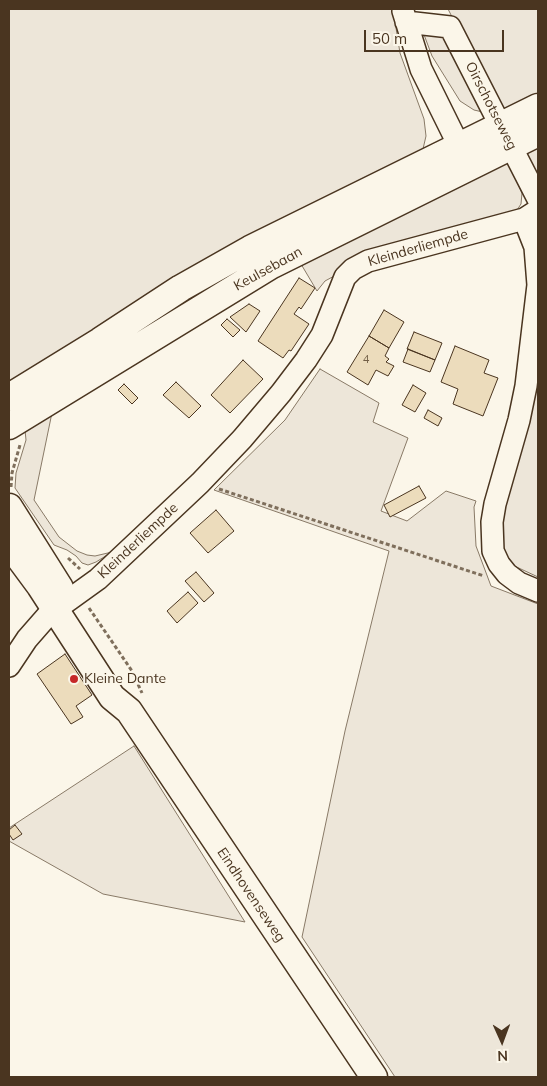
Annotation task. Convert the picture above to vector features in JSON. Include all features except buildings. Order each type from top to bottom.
[{"type":"main road","name":"Keulsebaan","points":[[9,397],[100,342],[182,288],[250,249],[464,156],[505,136],[538,107]]},
{"type":"main road","name":"Keulsebaan","points":[[505,136],[538,132]]},
{"type":"main road","name":"Keulsebaan","points":[[9,426],[272,265],[464,156]]},
{"type":"main road","name":"Eindhovenseweg","points":[[9,507],[61,605]]},
{"type":"main road","name":"Eindhovenseweg","points":[[9,544],[115,671],[125,687],[129,712],[374,1077]]},
{"type":"street","name":"Oirschotseweg","points":[[464,156],[420,69],[404,15],[450,26],[538,199]]},
{"type":"street","name":"Kleinderliempde","points":[[9,666],[27,639],[48,614],[104,573],[200,483],[282,393],[322,335],[345,277],[353,269],[368,261],[531,214],[538,285],[522,403],[495,504],[492,522],[492,551],[507,574],[519,583],[538,591]]},
{"type":"path","points":[[200,483],[482,577],[507,574]]},
{"type":"shaded area","points":[[9,9],[393,9],[400,53],[424,119],[426,136],[423,149],[420,155],[9,389]]},
{"type":"shaded area","points":[[448,9],[538,9],[538,94],[500,111]]},
{"type":"shaded area","points":[[423,32],[441,35],[446,39],[487,113],[474,110],[460,101],[432,56]]},
{"type":"shaded area","points":[[538,140],[538,184],[517,151]]},
{"type":"shaded area","points":[[506,156],[522,193],[521,204],[517,210],[375,254],[325,281],[317,291],[298,259]]},
{"type":"shaded area","points":[[538,349],[538,577],[508,563],[500,541],[499,511]]},
{"type":"shaded area","points":[[320,369],[379,403],[373,422],[408,438],[381,511],[407,521],[446,491],[476,501],[474,507],[476,546],[491,586],[538,604],[538,1077],[395,1077],[302,937],[345,731],[389,551],[214,490],[285,420]]},
{"type":"shaded area","points":[[54,403],[34,500],[59,537],[77,551],[95,556],[112,552],[88,565],[82,563],[67,550],[54,545],[15,488],[16,473],[26,440],[25,430]]},
{"type":"shaded area","points":[[134,746],[245,922],[103,894],[9,841],[9,828]]},
{"type":"place","name":"Kleine Dante","points":[[74,679]]}]
